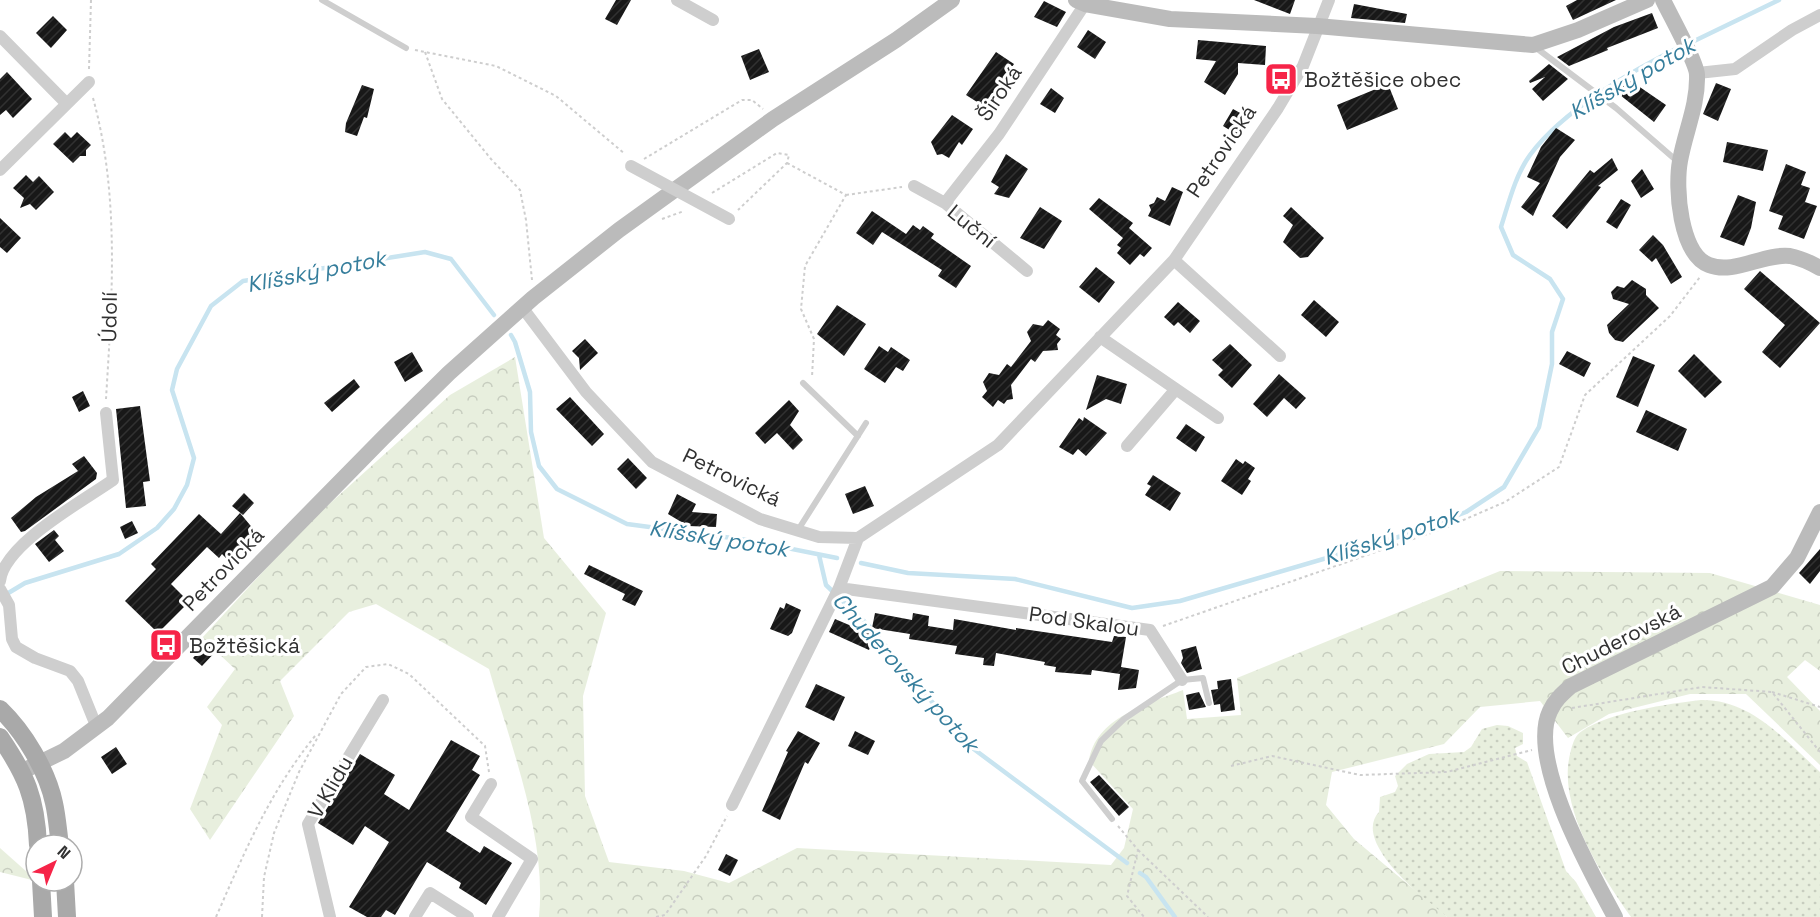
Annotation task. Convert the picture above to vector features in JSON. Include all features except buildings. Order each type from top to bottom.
[{"type":"main road","points":[[0,709],[26,741],[31,768],[37,833]]},
{"type":"main road","points":[[0,737],[31,768],[54,801],[58,833]]},
{"type":"main road","points":[[41,893],[43,917]]},
{"type":"main road","points":[[66,893],[67,917]]},
{"type":"street","points":[[677,0],[713,20]]},
{"type":"street","name":"Petrovická","points":[[31,768],[97,728],[383,438],[527,303],[619,230],[773,119],[897,40],[952,0]]},
{"type":"street","name":"Petrovická","points":[[527,303],[586,392],[652,462],[760,519],[819,537],[858,538],[998,446],[1174,260],[1278,108],[1303,66],[1329,0]]},
{"type":"street","points":[[1317,26],[1533,45],[1578,30],[1647,0]]},
{"type":"street","points":[[1664,0],[1698,73],[1693,112],[1680,163],[1682,225],[1692,254],[1710,266],[1726,267],[1775,256],[1790,256],[1820,268]]},
{"type":"street","name":"Široká","points":[[945,203],[999,134],[1081,2],[1170,19],[1317,26]]},
{"type":"street","points":[[1698,73],[1735,69],[1792,30],[1820,15]]},
{"type":"street","points":[[0,36],[66,103]]},
{"type":"street","points":[[0,170],[88,82]]},
{"type":"street","points":[[631,166],[729,219]]},
{"type":"street","name":"Luční","points":[[915,186],[945,203],[1027,271]]},
{"type":"street","points":[[1174,260],[1280,356]]},
{"type":"street","points":[[1100,337],[1218,418]]},
{"type":"street","points":[[1127,446],[1176,389]]},
{"type":"street","points":[[0,581],[1,569],[20,547],[113,480],[106,413]]},
{"type":"street","name":"Chuderovská","points":[[1549,712],[1557,699],[1571,686],[1772,587],[1797,558],[1820,512]]},
{"type":"street","points":[[732,805],[839,589],[858,538]]},
{"type":"street","points":[[0,589],[9,605],[12,639],[16,646],[35,658],[70,671],[78,681],[97,728]]},
{"type":"street","name":"Pod Skalou","points":[[839,589],[1150,630],[1182,680]]},
{"type":"street","name":"V Klidu","points":[[330,917],[308,824],[383,700]]},
{"type":"street","points":[[1549,712],[1545,728],[1546,746],[1560,807],[1615,917]]},
{"type":"street","points":[[491,784],[471,817],[532,860],[498,917]]},
{"type":"street","points":[[415,917],[430,893],[468,917]]},
{"type":"lane","points":[[322,0],[406,48]]},
{"type":"lane","points":[[1533,45],[1591,89],[1680,163]]},
{"type":"lane","points":[[802,383],[858,436]]},
{"type":"lane","points":[[797,530],[866,423]]},
{"type":"lane","points":[[1112,819],[1082,782],[1101,741],[1124,719],[1182,680],[1203,678],[1209,703]]},
{"type":"path","name":"Údolí","points":[[91,0],[88,82],[105,140],[111,192],[106,413]]},
{"type":"path","points":[[406,48],[496,66],[556,96],[628,157],[631,166],[742,100],[752,100],[773,119]]},
{"type":"path","points":[[425,52],[442,99],[491,159],[520,190],[526,220],[527,303]]},
{"type":"path","points":[[708,196],[777,153],[789,155],[787,162],[729,219]]},
{"type":"path","points":[[787,162],[846,195],[915,186]]},
{"type":"path","points":[[811,392],[814,339],[801,309],[805,266],[846,195]]},
{"type":"path","points":[[658,220],[678,215],[688,208]]},
{"type":"path","points":[[1150,630],[1445,528],[1505,502],[1559,467],[1585,395],[1670,316],[1710,266]]},
{"type":"path","points":[[1549,712],[1702,687],[1772,692],[1820,707]]},
{"type":"path","points":[[1772,692],[1820,752]]},
{"type":"path","points":[[216,917],[256,827],[288,770],[318,732]]},
{"type":"path","points":[[1231,766],[1272,756],[1360,775],[1447,772],[1546,746]]},
{"type":"path","points":[[656,917],[665,915],[706,856],[732,805]]},
{"type":"path","points":[[1112,819],[1138,850],[1208,917]]},
{"type":"path","points":[[1138,850],[1127,896],[1144,917]]},
{"type":"green space","points":[[515,357],[544,538],[606,613],[583,696],[585,796],[609,862],[684,871],[729,883],[797,848],[1111,865],[1124,848],[1133,809],[1089,761],[1093,746],[1112,723],[1139,707],[1183,690],[1187,719],[1241,715],[1237,678],[1500,571],[1710,573],[1820,605],[1820,671],[1805,660],[1787,677],[1820,711],[1820,765],[1746,694],[1690,694],[1609,714],[1568,738],[1540,701],[1480,707],[1444,744],[1332,772],[1326,805],[1354,839],[1447,917],[539,917],[538,855],[532,824],[517,761],[489,669],[376,604],[349,612],[280,681],[294,716],[210,840],[190,809],[222,725],[207,707],[235,669],[202,638],[305,526],[450,395]]},
{"type":"green space","points":[[1701,700],[1719,701],[1751,714],[1780,735],[1820,772],[1820,917],[1631,917],[1595,860],[1575,815],[1569,793],[1568,771],[1571,750],[1576,737],[1594,724],[1623,714]]},
{"type":"green space","points":[[1497,725],[1508,726],[1523,733],[1523,744],[1515,748],[1517,756],[1527,762],[1566,871],[1576,882],[1596,917],[1447,917],[1408,884],[1382,854],[1375,839],[1373,824],[1379,812],[1380,797],[1395,792],[1398,786],[1395,776],[1407,764],[1429,754],[1464,752],[1471,747],[1482,729]]},
{"type":"green space","points":[[0,848],[24,869],[24,878],[0,872]]},
{"type":"waterway","name":"Klíšský potok","points":[[1690,43],[1779,0]]},
{"type":"waterway","name":"Klíšský potok","points":[[861,563],[908,573],[1015,579],[1132,608],[1180,601],[1412,533],[1466,512],[1504,487],[1539,427],[1552,364],[1552,332],[1563,299],[1550,279],[1513,255],[1501,227],[1520,172],[1544,138],[1580,107],[1621,79],[1682,46]]},
{"type":"waterway","name":"Klíšský potok","points":[[5,595],[25,583],[119,554],[157,528],[174,509],[187,485],[194,458],[172,390],[177,369],[211,306],[243,281],[425,252],[451,259],[494,315]]},
{"type":"waterway","name":"Klíšský potok","points":[[511,335],[530,392],[531,432],[539,466],[557,489],[627,524],[747,540],[837,558]]},
{"type":"waterway","name":"Chuderovský potok","points":[[819,555],[826,585],[869,626],[967,744],[1127,863]]},
{"type":"waterway","name":"Chuderovský potok","points":[[1140,873],[1146,877],[1175,917]]},
{"type":"place","name":"Božtěšice obec","points":[[1281,79]]},
{"type":"place","name":"Božtěšická","points":[[166,645]]}]
